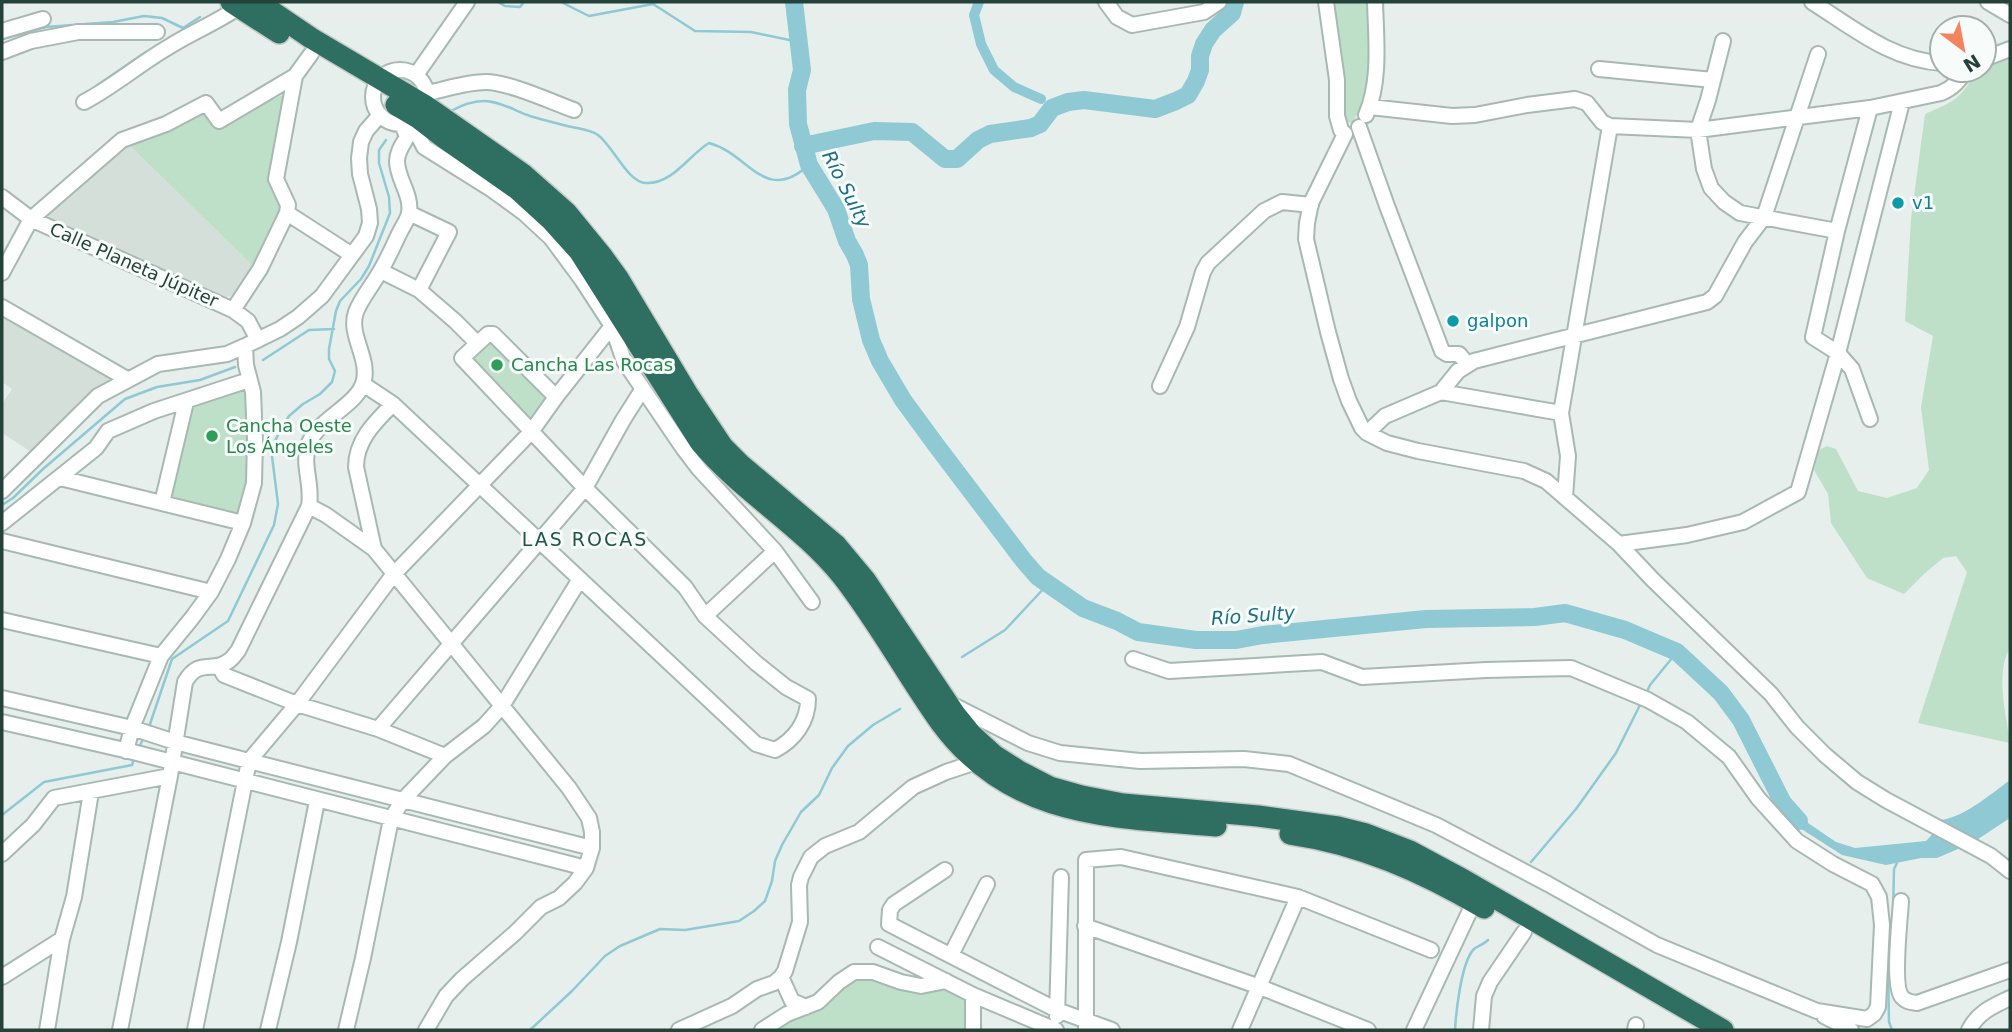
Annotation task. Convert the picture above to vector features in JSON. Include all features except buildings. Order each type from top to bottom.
[{"type":"highway","points":[[243,4],[311,54],[377,85]]},
{"type":"highway","points":[[243,4],[311,38],[417,113],[523,174],[566,212],[618,278],[693,403],[723,447],[836,545],[866,581],[972,735],[994,755],[1050,787],[1083,796],[1123,804],[1258,816],[1338,827],[1366,834],[1410,851],[1464,880],[1723,1030]]},
{"type":"highway","points":[[417,113],[444,138],[517,189],[551,220],[579,251],[700,442],[738,482],[804,537],[842,576],[941,723],[976,762],[1009,785],[1042,801],[1080,812],[1259,829],[1309,837],[1361,850],[1418,872],[1474,902],[1693,1030]]},
{"type":"street","points":[[416,75],[467,2]]},
{"type":"street","points":[[1106,2],[1117,17],[1132,25],[1204,12],[1219,2]]},
{"type":"street","points":[[1326,2],[1337,80],[1337,116],[1341,130],[1346,134],[1356,132],[1360,127],[1373,96],[1376,59],[1375,2]]},
{"type":"street","points":[[1812,2],[1887,50],[1928,61]]},
{"type":"street","points":[[1988,2],[2010,15]]},
{"type":"street","points":[[84,102],[168,47],[222,19],[243,4]]},
{"type":"street","points":[[2,31],[43,19]]},
{"type":"street","points":[[2,52],[31,41],[78,32],[157,32]]},
{"type":"street","points":[[1723,41],[1698,130],[1704,169],[1711,188],[1724,202],[1740,213],[1837,230]]},
{"type":"street","points":[[2,273],[31,219],[122,140],[166,124],[206,103],[219,121],[295,76],[311,54]]},
{"type":"street","points":[[1367,433],[1385,416],[1441,392],[1474,360],[1707,302],[1715,296],[1745,242],[1764,217],[1818,54]]},
{"type":"street","points":[[1599,69],[1713,79]]},
{"type":"street","points":[[120,1030],[185,682],[190,673],[198,668],[219,666],[229,661],[238,651],[309,506],[311,488],[306,453],[310,440],[320,426],[357,394],[363,384],[366,370],[355,322],[356,312],[381,271],[409,213],[406,187],[397,162],[417,113],[422,81],[408,71],[398,70],[390,72],[377,85],[373,102],[380,115],[389,122],[417,113],[462,85],[487,82],[574,110]]},
{"type":"street","points":[[233,310],[260,269],[287,213],[288,205],[276,179],[295,76]]},
{"type":"street","points":[[1370,107],[1452,117],[1575,99],[1587,103],[1602,122],[1610,126],[1698,130],[1870,108],[1949,90],[1957,84]]},
{"type":"street","points":[[1619,544],[1687,535],[1744,522],[1798,492],[1838,353],[1902,102]]},
{"type":"street","points":[[1870,108],[1812,337],[1838,353],[1853,369],[1870,419]]},
{"type":"street","points":[[417,113],[424,147],[502,197],[551,238],[612,327],[624,361],[642,390],[699,469],[775,551],[812,602]]},
{"type":"street","points":[[2,491],[98,396],[158,364],[227,354],[252,343],[298,317],[322,296],[366,236],[370,223],[369,209],[359,158],[366,131],[380,115]]},
{"type":"street","points":[[1565,497],[1568,456],[1561,413],[1610,126]]},
{"type":"street","points":[[1360,127],[1442,351],[1458,354],[1464,360],[1465,366]]},
{"type":"street","points":[[1346,134],[1311,205],[1307,239],[1328,332],[1349,401],[1367,433],[1387,443],[1524,471],[1546,481],[1619,544],[1771,695],[1797,727],[1857,782],[1991,856],[2010,871]]},
{"type":"street","name":"Calle Planeta Júpiter","points":[[2,197],[31,219],[233,310],[248,321],[252,343]]},
{"type":"street","points":[[1160,386],[1187,327],[1208,262],[1264,211],[1282,202],[1311,205]]},
{"type":"street","points":[[287,213],[352,255]]},
{"type":"street","points":[[409,213],[449,232],[419,290]]},
{"type":"street","points":[[381,271],[419,290],[477,343]]},
{"type":"street","points":[[2,307],[127,379]]},
{"type":"street","points":[[195,1030],[249,761],[297,704],[393,575],[531,432],[612,327]]},
{"type":"street","points":[[363,384],[393,404],[756,744],[775,750],[788,744],[808,713],[808,699],[786,687],[756,663],[705,615],[685,587],[584,488],[462,358],[488,334],[493,334],[556,397]]},
{"type":"street","points":[[133,753],[142,731],[161,656],[211,592],[243,523],[254,483],[256,440],[253,392],[246,365],[252,343]]},
{"type":"street","points":[[2,523],[96,448],[107,431],[154,411],[250,380]]},
{"type":"street","points":[[378,729],[584,488],[642,390]]},
{"type":"street","points":[[1441,392],[1561,413]]},
{"type":"street","points":[[162,503],[186,402]]},
{"type":"street","points":[[374,549],[356,456],[362,441],[376,421],[393,404]]},
{"type":"street","points":[[60,478],[243,523]]},
{"type":"street","points":[[309,506],[374,549],[569,788],[589,818],[592,848],[586,868],[575,883],[559,898],[541,907],[462,979],[446,996],[426,1030]]},
{"type":"street","points":[[2,541],[211,592]]},
{"type":"street","points":[[705,615],[775,551]]},
{"type":"street","points":[[346,1030],[391,819],[403,800],[445,756],[484,726],[502,706],[580,579]]},
{"type":"street","points":[[2,620],[161,656]]},
{"type":"street","points":[[1133,659],[1169,671],[1322,662],[1362,677],[1572,668],[1648,700],[1686,722],[1729,757],[1758,799],[1797,841],[1872,884],[1876,890],[1882,925],[1878,1007],[1874,1014],[1867,1018],[1816,1011]]},
{"type":"street","points":[[219,666],[224,676],[297,704],[378,729],[445,756]]},
{"type":"street","points":[[2,698],[142,731],[175,742],[592,848]]},
{"type":"street","points":[[948,703],[1028,743],[1060,753],[1140,761],[1244,759],[1289,764],[1436,825],[1657,945],[1816,1011],[1851,1030]]},
{"type":"street","points":[[2,722],[133,753],[170,769],[245,782],[586,868]]},
{"type":"street","points":[[679,1030],[774,983],[786,971],[800,922],[799,885],[811,858],[825,846],[859,832],[913,787],[976,762]]},
{"type":"street","points":[[2,854],[33,825],[54,798],[91,792],[170,769]]},
{"type":"street","points":[[47,1030],[62,939],[74,897],[91,792]]},
{"type":"street","points":[[268,1030],[289,942],[317,801]]},
{"type":"street","points":[[1086,1026],[1086,860],[1121,857],[1298,897],[1431,950]]},
{"type":"street","points":[[945,870],[894,904],[890,911],[889,924],[1086,1026],[1112,1030]]},
{"type":"street","points":[[878,947],[973,995],[1057,1030],[1061,877]]},
{"type":"street","points":[[951,955],[987,884]]},
{"type":"street","points":[[1240,1030],[1298,897]]},
{"type":"street","points":[[1900,901],[1897,965],[1898,991],[1903,999],[1917,1003],[2010,970]]},
{"type":"street","points":[[1414,1030],[1474,902]]},
{"type":"street","points":[[1085,926],[1260,987],[1368,1030]]},
{"type":"street","points":[[1481,1030],[1484,996],[1490,982],[1524,932]]},
{"type":"street","points":[[2,977],[62,939]]},
{"type":"street","points":[[762,1030],[787,1014],[818,1002],[854,972],[873,972],[920,986],[946,981]]},
{"type":"street","points":[[781,977],[792,1000],[806,1007]]},
{"type":"street","points":[[973,995],[974,1030]]},
{"type":"street","points":[[1969,1030],[1986,1010],[2010,998]]},
{"type":"shaded area","points":[[127,143],[252,265],[231,296],[226,297],[46,217],[46,214]]},
{"type":"shaded area","points":[[2,312],[117,379],[86,397],[33,453],[2,433],[2,404],[12,389],[2,382]]},
{"type":"green space","points":[[1330,2],[1367,2],[1369,81],[1360,111],[1351,123],[1347,122],[1345,117]]},
{"type":"green space","points":[[2010,56],[2010,647],[2002,682],[2010,743],[1918,723],[1967,572],[1956,556],[1943,558],[1904,594],[1867,578],[1831,523],[1828,494],[1814,470],[1819,450],[1827,446],[1836,449],[1858,491],[1887,498],[1917,488],[1929,470],[1921,407],[1933,336],[1905,321],[1911,219],[1925,114],[1955,99],[1968,84],[1998,84],[1998,61]]},
{"type":"green space","points":[[282,95],[285,97],[270,180],[283,207],[255,268],[127,143],[203,112],[212,125],[217,126]]},
{"type":"green space","points":[[489,339],[548,396],[530,421],[471,358]]},
{"type":"green space","points":[[244,388],[248,391],[249,466],[239,516],[168,499],[193,405]]},
{"type":"green space","points":[[858,977],[949,989],[965,997],[966,1030],[770,1030]]},
{"type":"water","points":[[2010,780],[2010,818],[1972,843],[1937,858],[1921,858],[1886,865],[1842,855],[1803,830],[1780,808],[1791,799],[1808,823],[1836,842],[1855,848],[1926,841],[1938,828],[1940,820],[1967,810]]},
{"type":"waterway","points":[[498,2],[505,6],[520,7],[524,2]]},
{"type":"waterway","points":[[561,2],[589,16],[653,4],[695,31],[751,32],[799,42]]},
{"type":"waterway","name":"Río Sulty","points":[[794,2],[802,70],[797,90],[798,124],[809,165],[836,209],[859,265],[861,299],[871,340],[903,400],[1038,577],[1083,608],[1138,632],[1196,640],[1236,640],[1426,619],[1535,617],[1565,613],[1625,630],[1677,652],[1721,693],[1741,720],[1783,803],[1799,821]]},
{"type":"waterway","points":[[979,2],[974,15],[981,44],[994,70],[1014,87],[1041,99]]},
{"type":"waterway","points":[[803,146],[874,131],[912,132],[945,159],[957,159],[978,140],[990,134],[1031,128],[1040,124],[1052,108],[1068,102],[1084,100],[1155,109],[1188,95],[1200,70],[1200,56],[1204,44],[1213,30],[1232,13],[1235,2]]},
{"type":"waterway","points":[[2,39],[46,27],[113,22],[144,16],[162,18],[183,28],[200,17]]},
{"type":"waterway","points":[[96,86],[146,52]]},
{"type":"waterway","points":[[453,110],[480,101],[490,101],[530,116],[592,132],[604,140],[633,177],[646,183],[656,182],[673,174],[709,143],[723,149],[768,179],[780,180],[793,176],[809,165]]},
{"type":"waterway","points":[[149,727],[172,659],[228,621],[274,525],[278,504],[272,456],[280,431],[289,416],[332,382],[335,371],[329,359],[329,349],[336,311],[340,301],[361,279],[369,266],[390,213],[389,197],[379,163],[379,150],[386,140]]},
{"type":"waterway","points":[[263,360],[309,330],[334,329]]},
{"type":"waterway","points":[[2,505],[125,399],[157,387],[200,380],[235,367]]},
{"type":"waterway","points":[[962,657],[1005,630],[1048,584]]},
{"type":"waterway","points":[[1646,694],[1650,685],[1677,652]]},
{"type":"waterway","points":[[1531,862],[1576,809],[1616,753],[1641,703]]},
{"type":"waterway","points":[[530,1030],[605,956],[620,946],[660,929],[685,930],[739,921],[754,911],[765,901],[782,845],[801,812],[819,795],[832,768],[848,746],[873,725],[900,709]]},
{"type":"waterway","points":[[138,750],[144,737]]},
{"type":"waterway","points":[[2,815],[44,782],[132,765],[134,759]]},
{"type":"waterway","points":[[1893,916],[1894,869],[1897,863]]},
{"type":"waterway","points":[[1455,1030],[1460,988],[1469,956],[1474,949],[1488,940]]},
{"type":"waterway","points":[[1891,950],[1888,966],[1889,1022],[1892,1030]]},
{"type":"place","name":"v1","points":[[1898,203]]},
{"type":"place","name":"galpon","points":[[1453,321]]},
{"type":"place","name":"Cancha Las Rocas","points":[[497,365]]},
{"type":"place","name":"Cancha Oeste Los Ángeles","points":[[212,436]]},
{"type":"district","name":"LAS ROCAS","points":[[585,539]]}]
